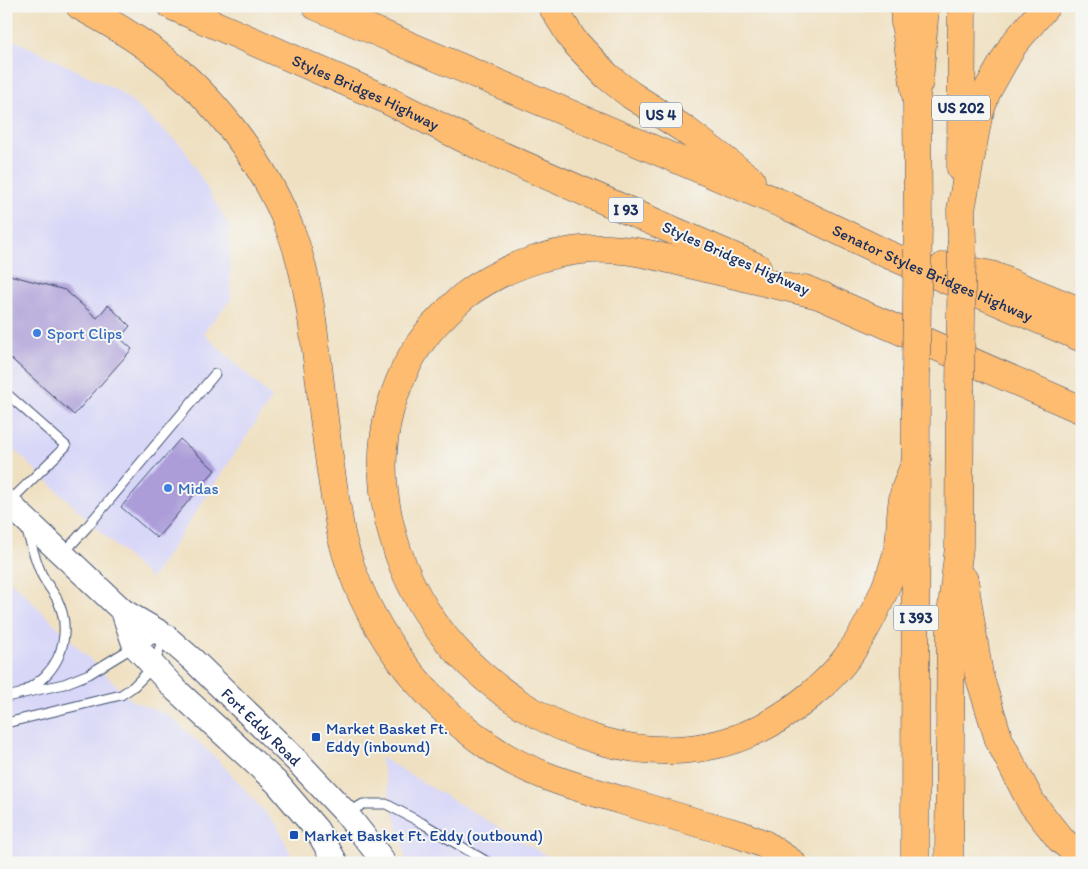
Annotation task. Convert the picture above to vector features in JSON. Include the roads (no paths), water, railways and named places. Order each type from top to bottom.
[{"type":"main road","points":[[80,6],[142,43],[199,91],[247,148],[267,182],[294,241],[304,277],[313,324],[328,457],[342,537],[353,572],[372,614],[394,651],[421,686],[462,726],[492,748],[533,771],[562,783],[741,835],[764,844],[792,863]]},
{"type":"main road","name":"Styles Bridges Highway","points":[[172,6],[383,98],[473,142],[1082,410]]},
{"type":"main road","points":[[316,6],[787,206]]},
{"type":"main road","name":"US 4","points":[[552,6],[572,40],[606,76],[631,95],[684,129],[787,206]]},
{"type":"main road","points":[[904,6],[918,102]]},
{"type":"main road","name":"US 202","points":[[918,102],[925,6]]},
{"type":"main road","name":"US 202","points":[[961,210],[962,6]]},
{"type":"main road","points":[[961,210],[978,118],[987,91],[1014,45],[1046,6]]},
{"type":"main road","name":"I 393","points":[[915,863],[918,102]]},
{"type":"main road","name":"Senator Styles Bridges Highway","points":[[787,206],[894,256],[1082,338]]},
{"type":"main road","name":"I 393","points":[[949,863],[951,615],[959,547],[961,210]]},
{"type":"main road","points":[[823,296],[639,252],[592,249],[547,255],[503,272],[463,296],[430,328],[417,347],[396,388],[384,433],[382,479],[390,525],[405,569],[426,611],[454,648],[488,680],[525,708],[567,729],[611,744],[657,751],[703,748],[748,735],[788,713],[824,683],[848,658],[867,626],[890,573],[898,546],[904,495],[917,460]]},
{"type":"main road","points":[[894,256],[990,275],[1082,312]]},
{"type":"main road","points":[[959,547],[979,674],[999,740],[1031,802],[1060,839],[1082,857]]},
{"type":"street","name":"Fort Eddy Road","points":[[12,507],[123,611],[164,635],[194,660],[297,761],[347,814],[381,858],[382,863]]},
{"type":"street","name":"Fort Eddy Road","points":[[123,611],[135,646],[176,690],[277,783],[317,830],[332,862]]},
{"type":"lane","points":[[62,554],[88,527],[215,374]]},
{"type":"lane","points":[[6,393],[66,446],[12,507],[41,574],[57,600],[63,616],[65,631],[62,646],[55,663],[44,677],[20,694]]},
{"type":"lane","points":[[6,697],[64,684],[89,674],[135,646],[164,635]]},
{"type":"lane","points":[[6,723],[121,695],[133,687],[154,666],[164,635]]},
{"type":"lane","points":[[347,814],[363,804],[386,804],[489,863]]},
{"type":"place","name":"Sport Clips","points":[[37,333]]},
{"type":"place","name":"Midas","points":[[168,488]]},
{"type":"place","name":"Market Basket Ft. Eddy (inbound)","points":[[316,737]]},
{"type":"place","name":"Market Basket Ft. Eddy (outbound)","points":[[294,835]]}]
